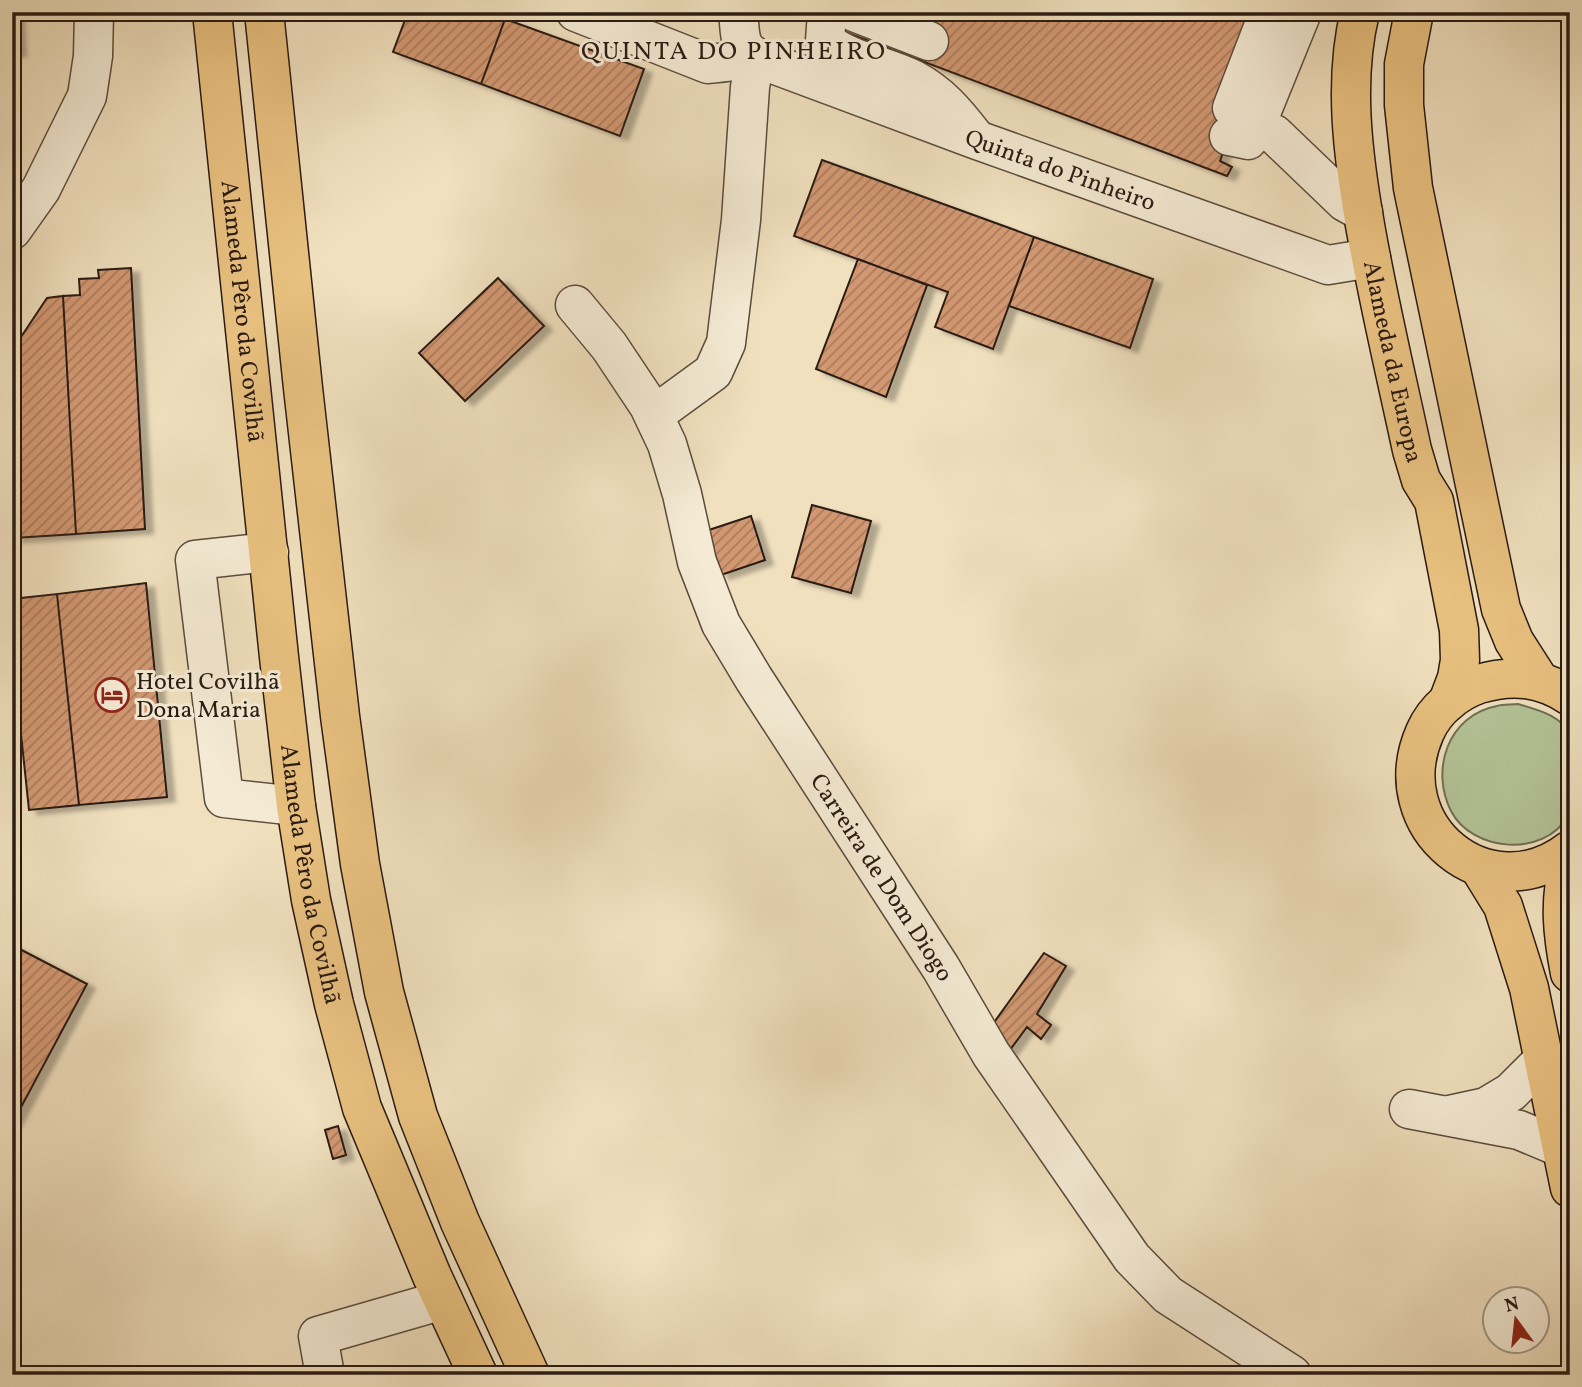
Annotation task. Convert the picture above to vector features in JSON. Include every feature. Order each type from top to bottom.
[{"type":"main road","name":"Alameda Pêro da Covilhã","points":[[212,12],[296,806],[314,913],[334,1004],[362,1108],[443,1300],[478,1375]]},
{"type":"main road","name":"Alameda Pêro da Covilhã","points":[[264,12],[303,388],[341,716],[360,864],[384,992],[418,1116],[460,1222],[530,1375]]},
{"type":"main road","name":"Alameda da Europa","points":[[1360,12],[1352,86],[1353,135],[1371,258],[1412,450],[1421,480],[1434,501],[1459,630],[1460,660],[1448,702]]},
{"type":"main road","name":"Alameda da Europa","points":[[1414,12],[1404,64],[1404,105],[1413,188],[1501,609],[1514,641],[1555,688]]},
{"type":"main road","name":"Alameda da Europa","points":[[1555,688],[1521,677],[1492,680],[1464,689],[1429,723],[1418,748],[1413,775],[1419,805],[1433,832],[1452,851],[1479,867],[1505,871],[1531,870],[1557,860],[1570,850]]},
{"type":"main road","points":[[1570,862],[1563,894],[1562,926],[1570,973]]},
{"type":"main road","name":"Alameda da Europa","points":[[1479,867],[1498,896],[1513,932],[1529,988],[1570,1188]]},
{"type":"street","points":[[12,230],[41,190],[87,96],[93,57],[94,12]]},
{"type":"street","points":[[576,12],[708,64],[729,62],[751,55]]},
{"type":"street","points":[[653,415],[713,372],[726,343],[741,220],[750,87],[751,55],[741,38],[738,12]]},
{"type":"street","points":[[1269,12],[1230,122],[1244,141],[1252,135],[1302,12]]},
{"type":"street","points":[[929,41],[840,19],[825,41],[839,53],[914,80],[947,102],[977,140]]},
{"type":"street","name":"Quinta do Pinheiro","points":[[751,55],[977,140],[1328,265],[1371,258]]},
{"type":"street","points":[[1273,134],[1345,202],[1363,212]]},
{"type":"street","name":"Carreira de Dom Diogo","points":[[575,305],[609,346],[653,415],[667,444],[682,494],[697,562],[721,624],[941,968],[991,1054],[1132,1258],[1168,1295],[1292,1375]]},
{"type":"street","points":[[269,552],[195,560],[224,798],[296,806]]},
{"type":"street","points":[[1447,1116],[1486,1107],[1511,1092],[1544,1059]]},
{"type":"street","points":[[1409,1108],[1519,1130],[1562,1148]]},
{"type":"street","points":[[325,1375],[318,1336],[443,1300]]},
{"type":"green space","points":[[1518,704],[1556,719],[1567,730],[1571,747],[1571,803],[1568,816],[1557,830],[1543,839],[1508,845],[1491,842],[1461,825],[1451,811],[1445,795],[1443,762],[1455,732],[1466,720],[1480,711]]},
{"type":"building","points":[[12,12],[16,12],[18,52],[12,52]]},
{"type":"building","points":[[408,12],[487,12],[505,19],[481,84],[393,52]]},
{"type":"building","points":[[792,12],[1291,12],[1229,136],[1220,161],[1232,167],[1227,176]]},
{"type":"building","points":[[505,19],[644,69],[620,136],[481,84]]},
{"type":"building","points":[[822,160],[1034,237],[993,349],[935,327],[948,292],[794,236]]},
{"type":"building","points":[[1034,237],[1153,279],[1130,348],[1009,306]]},
{"type":"building","points":[[858,259],[927,285],[886,397],[816,369]]},
{"type":"building","points":[[131,268],[145,529],[76,534],[63,296],[80,295],[79,279],[99,278],[98,270]]},
{"type":"building","points":[[498,278],[544,326],[465,401],[419,353]]},
{"type":"building","points":[[63,296],[76,534],[14,538],[15,346],[47,298]]},
{"type":"building","points":[[812,505],[871,521],[851,593],[792,577]]},
{"type":"building","points":[[751,516],[765,560],[721,575],[706,531]]},
{"type":"building","name":"Hotel Covilhã Dona Maria","points":[[146,583],[167,797],[79,805],[57,594]]},
{"type":"building","points":[[57,594],[79,805],[29,810],[12,649],[12,599]]},
{"type":"building","points":[[12,945],[87,984],[12,1124]]},
{"type":"building","points":[[1044,953],[1066,966],[1037,1014],[1051,1025],[1041,1039],[1027,1027],[1007,1054],[990,1028]]},
{"type":"building","points":[[338,1126],[346,1155],[333,1159],[325,1130]]},
{"type":"place","name":"Hotel Covilhã Dona Maria","points":[[112,695]]},
{"type":"district","name":"QUINTA DO PINHEIRO","points":[[734,50]]}]
